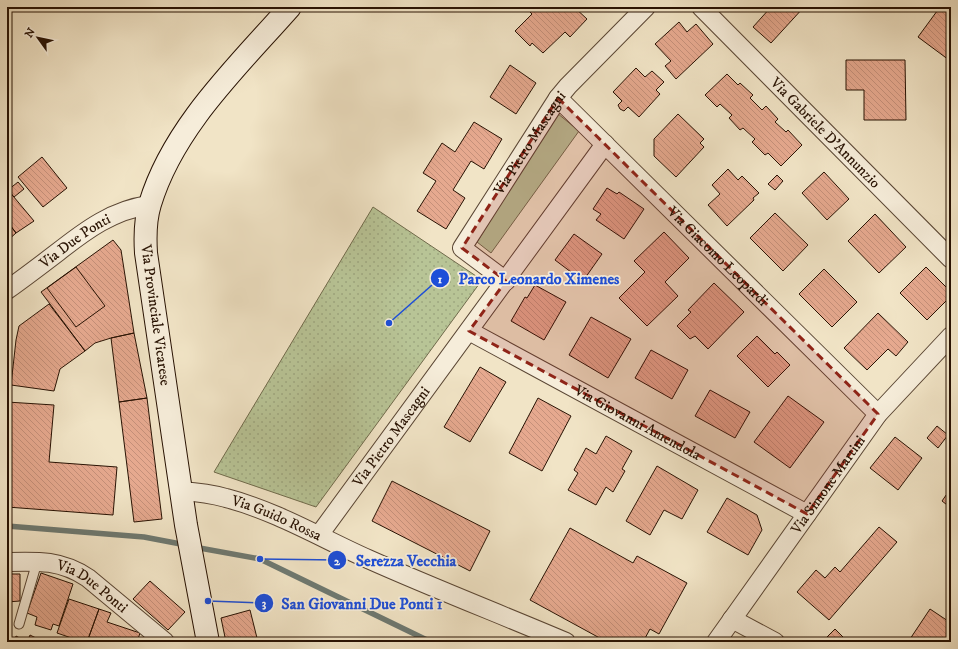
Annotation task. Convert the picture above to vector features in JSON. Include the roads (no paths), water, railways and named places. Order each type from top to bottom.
[{"type":"main road","name":"Via Provinciale Vicarese","points":[[208,642],[186,525],[146,253],[145,236],[149,205],[169,158],[198,114],[215,92],[290,7]]},
{"type":"street","name":"Via Pietro Mascagni","points":[[506,281],[462,248],[558,98],[646,7]]},
{"type":"street","name":"Via Gabriele D'Annunzio","points":[[701,7],[951,259]]},
{"type":"street","name":"Via Giacomo Leopardi","points":[[558,98],[878,414]]},
{"type":"street","name":"Via Pietro Mascagni","points":[[319,535],[605,144]]},
{"type":"street","name":"Via Due Ponti","points":[[7,290],[87,230],[112,215],[149,205]]},
{"type":"street","name":"Via Giovanni Amendola","points":[[469,331],[808,514]]},
{"type":"street","name":"Via Simone Martini","points":[[716,642],[878,414],[951,336]]},
{"type":"street","name":"Via Guido Rossa","points":[[181,491],[204,493],[226,498],[267,511],[367,558],[566,642]]},
{"type":"street","name":"Via Due Ponti","points":[[7,562],[37,562],[64,566],[78,571],[165,642]]},
{"type":"street","points":[[732,619],[775,642]]},
{"type":"lane","points":[[19,624],[37,562]]},
{"type":"waterway","points":[[7,526],[144,537],[186,545]]},
{"type":"waterway","points":[[194,547],[260,559],[431,642]]},
{"type":"place","name":"Parco Leonardo Ximenes","points":[[389,323]]},
{"type":"place","name":"Serezza Vecchia","points":[[260,559]]},
{"type":"place","name":"San Giovanni Due Ponti 1","points":[[208,601]]}]
